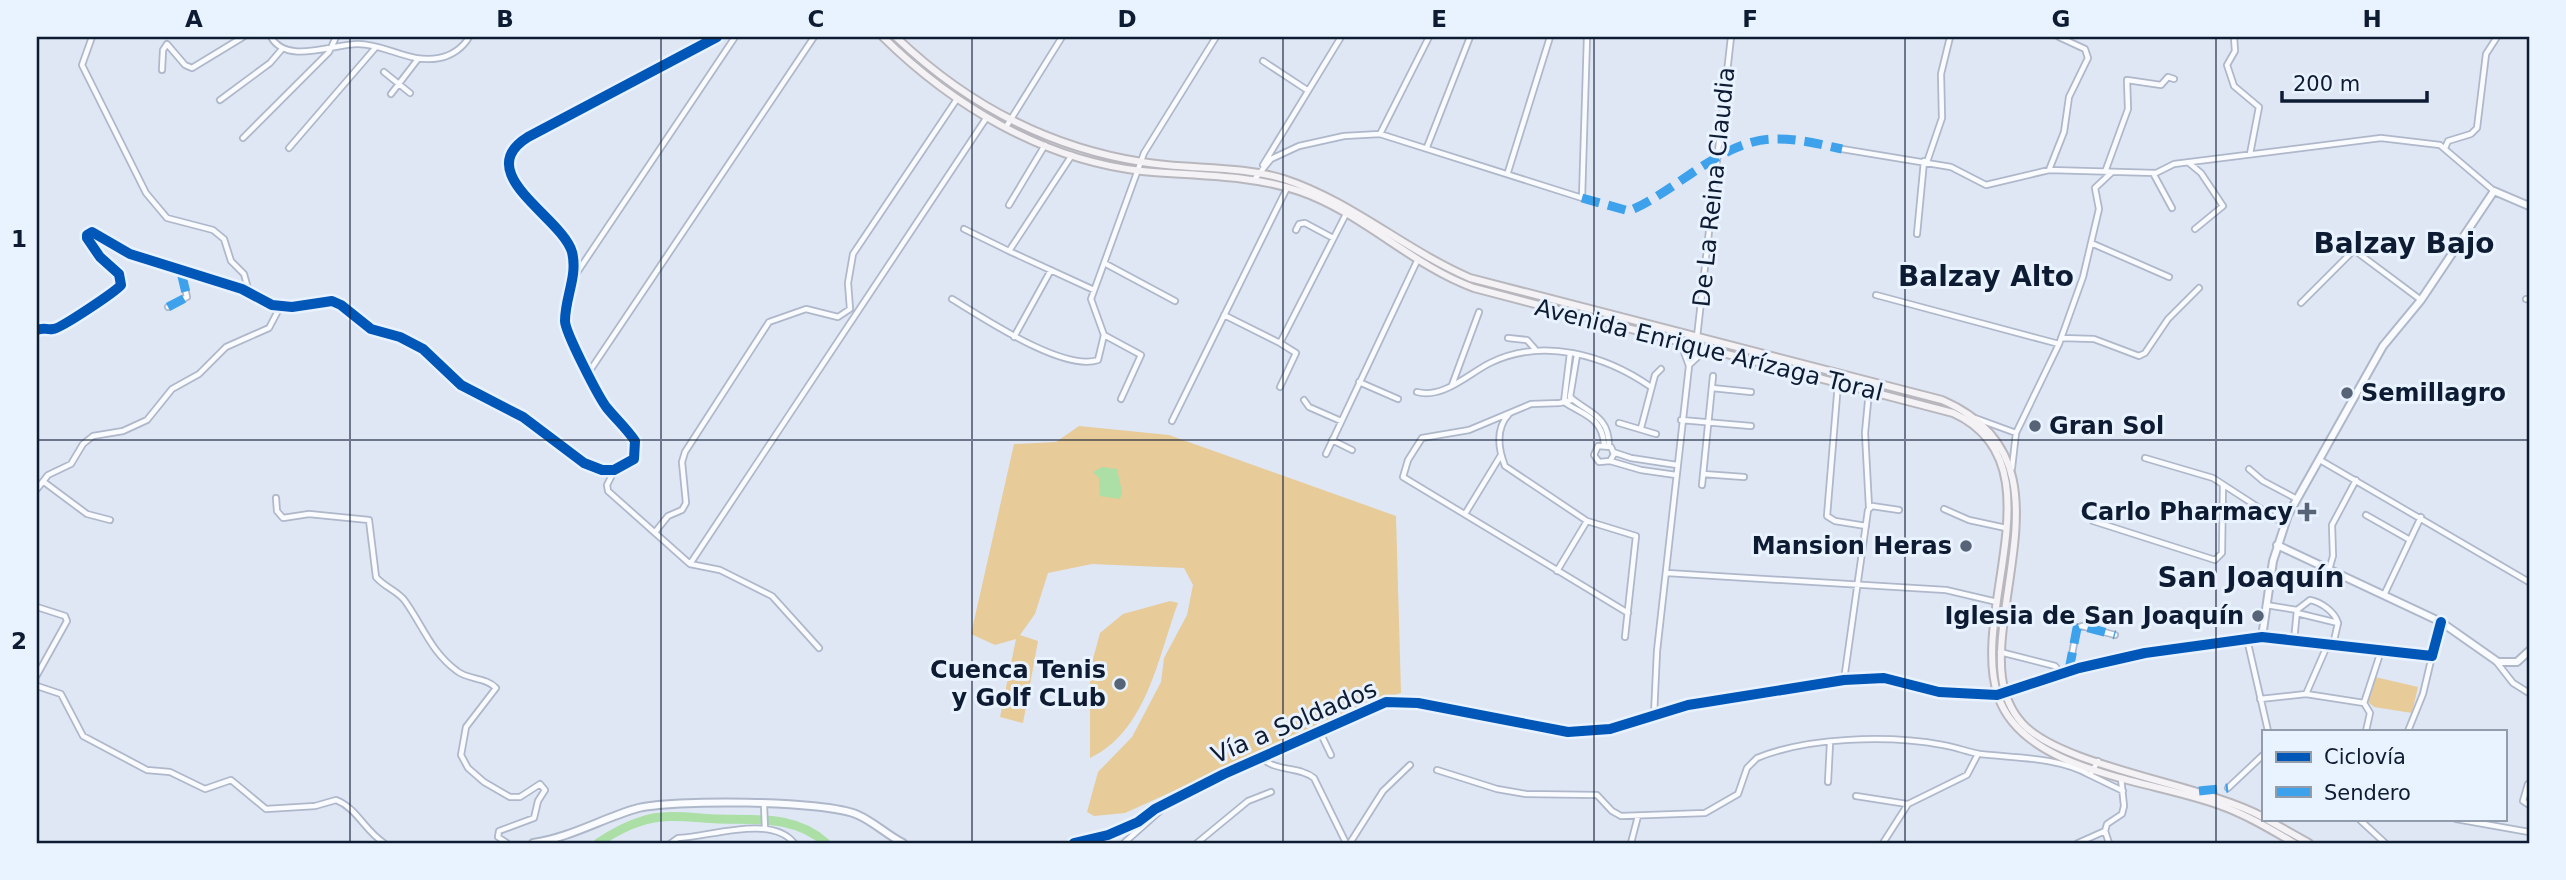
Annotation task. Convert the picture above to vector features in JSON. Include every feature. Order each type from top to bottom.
[{"type":"main road","name":"Avenida Enrique Arízaga Toral","points":[[883,37],[957,99],[987,117],[1008,125],[1096,152],[1142,162],[1256,177],[1287,187],[1346,214],[1474,288],[1953,413],[1986,436],[1996,450],[2007,482],[2006,528],[1992,647],[2008,716],[2026,737],[2054,755],[2092,772],[2121,777],[2219,804],[2294,843]]},
{"type":"main road","name":"Avenida Enrique Arízaga Toral","points":[[896,37],[959,91],[1008,125],[1073,155],[1140,171],[1280,178],[1324,194],[1419,258],[1470,278],[1942,400],[1975,418],[1996,438],[2012,468],[2014,519],[2000,652],[2001,695],[2019,719],[2035,734],[2098,761],[2220,797],[2262,817]]},
{"type":"main road","points":[[1877,393],[1881,384]]},
{"type":"main road","name":"Avenida Enrique Arízaga Toral","points":[[2269,820],[2309,843]]},
{"type":"street","points":[[92,37],[82,65],[146,194],[167,218],[213,230],[225,239],[231,261],[244,274],[250,293]]},
{"type":"street","points":[[162,70],[167,44],[185,65],[192,68],[243,37]]},
{"type":"street","points":[[271,37],[282,48],[301,51],[361,44],[418,59],[450,54],[464,45],[469,37]]},
{"type":"street","points":[[243,138],[332,47],[336,37]]},
{"type":"street","points":[[37,330],[58,328],[75,314],[94,306],[121,285],[122,278],[100,257],[87,238],[89,233],[130,254],[250,293],[280,307],[314,301],[341,304],[371,329],[400,337],[423,349],[461,385],[523,417],[584,463],[601,470],[614,470],[634,459],[635,441],[607,408],[565,327],[574,278],[572,253],[567,241],[533,206],[513,177],[509,163],[511,149],[528,137],[717,37]]},
{"type":"street","points":[[574,278],[735,37]]},
{"type":"street","points":[[589,373],[814,37]]},
{"type":"street","points":[[1008,125],[1062,37]]},
{"type":"street","points":[[951,299],[1014,337],[1047,352],[1095,362],[1099,358],[1104,335],[1092,304],[1094,290],[1106,264],[1147,146],[1216,37]]},
{"type":"street","points":[[1256,177],[1341,37]]},
{"type":"street","points":[[1380,134],[1429,37]]},
{"type":"street","points":[[1427,147],[1470,37]]},
{"type":"street","points":[[1508,173],[1549,37]]},
{"type":"street","points":[[1263,166],[1281,153],[1299,146],[1344,136],[1380,134],[1582,198],[1587,37]]},
{"type":"street","name":"De La Reina Claudia","points":[[1697,337],[1731,37]]},
{"type":"street","points":[[1917,234],[1925,162],[1942,118],[1941,74],[1950,37]]},
{"type":"street","points":[[2049,170],[2064,132],[2069,97],[2088,58],[2085,49],[2059,37]]},
{"type":"street","points":[[2234,37],[2235,51],[2227,65],[2232,82],[2259,107],[2250,154]]},
{"type":"street","points":[[2445,148],[2448,141],[2470,134],[2477,128],[2486,54],[2497,37]]},
{"type":"street","points":[[289,148],[376,47]]},
{"type":"street","points":[[220,100],[270,63],[282,48]]},
{"type":"street","points":[[391,94],[418,59]]},
{"type":"street","points":[[1263,61],[1307,90]]},
{"type":"street","points":[[384,72],[410,93]]},
{"type":"street","points":[[2012,468],[2016,433],[2059,344],[2091,243],[2099,209],[2095,188],[2109,172],[2128,109],[2126,82],[2130,79],[2161,85],[2168,77],[2174,79]]},
{"type":"street","points":[[656,531],[668,516],[682,509],[686,503],[682,462],[685,452],[769,322],[806,309],[838,317],[847,314],[850,309],[849,264],[853,254],[957,99]]},
{"type":"street","points":[[690,564],[987,117]]},
{"type":"street","points":[[1842,149],[1951,167],[1986,186],[2049,170],[2153,173],[2189,162],[2381,138],[2433,143],[2445,148],[2494,191],[2529,206]]},
{"type":"street","points":[[1009,205],[1045,144]]},
{"type":"street","points":[[1009,251],[1073,155]]},
{"type":"street","points":[[2189,162],[2202,173],[2223,206],[2195,229]]},
{"type":"street","points":[[2153,173],[2172,208]]},
{"type":"street","points":[[1172,421],[1287,187]]},
{"type":"street","points":[[2262,637],[2277,545],[2297,499],[2384,346],[2421,300],[2494,191]]},
{"type":"street","points":[[1280,343],[1346,214]]},
{"type":"street","points":[[1296,230],[1299,224],[1305,223],[1333,238]]},
{"type":"street","points":[[964,229],[1094,290]]},
{"type":"street","points":[[2091,243],[2169,277]]},
{"type":"street","points":[[2301,303],[2354,250],[2421,300]]},
{"type":"street","points":[[1326,454],[1419,258]]},
{"type":"street","points":[[1106,264],[1175,301]]},
{"type":"street","points":[[1014,337],[1051,270]]},
{"type":"street","points":[[168,307],[187,297],[181,272]]},
{"type":"street","points":[[2061,338],[2094,339],[2139,356],[2145,353],[2168,319],[2199,288]]},
{"type":"street","points":[[1876,295],[2059,344]]},
{"type":"street","points":[[37,489],[54,471],[71,464],[83,444],[93,436],[130,428],[147,419],[172,388],[199,373],[226,347],[269,327],[280,307]]},
{"type":"street","points":[[1452,385],[1479,312]]},
{"type":"street","points":[[1224,315],[1296,353],[1280,387]]},
{"type":"street","points":[[1104,335],[1141,355],[1121,399]]},
{"type":"street","points":[[1508,338],[1527,340],[1535,349]]},
{"type":"street","points":[[1654,716],[1681,420],[1689,366],[1681,344]]},
{"type":"street","points":[[1417,392],[1431,393],[1505,357],[1535,349],[1570,353],[1613,365],[1651,387]]},
{"type":"street","points":[[1689,366],[1705,350]]},
{"type":"street","points":[[1564,402],[1570,353]]},
{"type":"street","points":[[1571,400],[1577,355]]},
{"type":"street","points":[[1641,428],[1651,387],[1661,369]]},
{"type":"street","points":[[1702,485],[1713,376]]},
{"type":"street","points":[[1359,382],[1398,399]]},
{"type":"street","points":[[1838,383],[1827,516],[1835,521],[1866,526]]},
{"type":"street","points":[[1712,387],[1751,391]]},
{"type":"street","points":[[1844,680],[1869,507],[1865,433],[1869,391]]},
{"type":"street","points":[[1304,400],[1309,407],[1341,421]]},
{"type":"street","points":[[1606,445],[1604,422],[1589,408],[1571,400],[1531,404],[1469,430],[1422,439],[1417,443],[1403,473],[1406,481],[1628,613]]},
{"type":"street","points":[[1564,402],[1595,420],[1601,427],[1606,445],[1613,452],[1631,458],[1677,465]]},
{"type":"street","points":[[1512,411],[1501,425],[1500,456],[1505,466],[1587,521],[1636,536],[1625,637]]},
{"type":"street","points":[[1975,418],[2016,433]]},
{"type":"street","points":[[1681,420],[1751,426]]},
{"type":"street","points":[[1619,423],[1656,434]]},
{"type":"street","points":[[1332,440],[1352,450]]},
{"type":"street","points":[[1606,445],[1595,450],[1595,458],[1602,463],[1610,461],[1641,470],[1676,475]]},
{"type":"street","points":[[1610,461],[1613,452]]},
{"type":"street","points":[[1465,514],[1500,456]]},
{"type":"street","points":[[2145,458],[2214,478],[2284,524]]},
{"type":"street","points":[[2320,460],[2529,582]]},
{"type":"street","points":[[2249,469],[2263,481],[2297,499]]},
{"type":"street","points":[[614,470],[607,488],[690,564],[720,570],[740,582],[765,591],[819,648]]},
{"type":"street","points":[[1703,474],[1744,477]]},
{"type":"street","points":[[2329,569],[2334,551],[2332,525],[2356,480]]},
{"type":"street","points":[[44,482],[88,514],[110,520]]},
{"type":"street","points":[[2093,521],[2215,560],[2222,553],[2223,485]]},
{"type":"street","points":[[276,498],[277,511],[282,518],[309,513],[369,520],[373,529],[376,577],[404,599],[432,648],[457,672],[489,682],[496,688],[466,727],[461,755],[468,768],[484,782],[510,797],[520,797],[540,784],[545,790],[538,801],[534,818],[499,831],[498,837],[507,843]]},
{"type":"street","points":[[1869,507],[1899,510]]},
{"type":"street","points":[[1944,509],[1969,520],[2006,528]]},
{"type":"street","points":[[2366,515],[2410,540]]},
{"type":"street","points":[[2384,595],[2421,517]]},
{"type":"street","points":[[1557,571],[1587,521]]},
{"type":"street","points":[[2277,545],[2441,622],[2494,660],[2514,683],[2529,692]]},
{"type":"street","points":[[1667,573],[1946,590],[1997,602]]},
{"type":"street","points":[[2294,642],[2297,612],[2310,600],[2316,601],[2336,615],[2338,623],[2330,646],[2306,694]]},
{"type":"street","points":[[2266,605],[2338,623]]},
{"type":"street","points":[[37,607],[65,616],[67,621],[37,675]]},
{"type":"street","points":[[2409,730],[2423,694],[2441,622]]},
{"type":"street","points":[[2069,670],[2077,628],[2082,626],[2115,635]]},
{"type":"street","points":[[2001,695],[2069,670],[2146,653],[2262,637],[2432,656]]},
{"type":"street","points":[[2248,639],[2268,730]]},
{"type":"street","points":[[2366,730],[2370,713],[2364,703],[2381,651]]},
{"type":"street","points":[[2494,660],[2512,663],[2529,651]]},
{"type":"street","points":[[2000,652],[2055,666],[2061,673]]},
{"type":"street","name":"Vía a Soldados","points":[[1074,843],[1108,835],[1138,822],[1170,802],[1262,758],[1376,706],[1397,701],[1568,732],[1610,729],[1688,705],[1844,680],[1884,678],[1939,692],[2001,695]]},
{"type":"street","points":[[37,686],[61,694],[80,735],[130,762],[147,769],[170,772],[205,789],[230,780],[266,808],[315,806],[336,800],[353,809],[363,826],[384,843]]},
{"type":"street","points":[[2260,699],[2306,694],[2364,703]]},
{"type":"street","points":[[1320,732],[1331,755]]},
{"type":"street","points":[[1437,770],[1497,789],[1526,794],[1597,795],[1616,814],[1638,816],[1705,813],[1741,790],[1747,768],[1757,758],[1829,743],[1898,740],[1944,745],[1978,754],[2050,762],[2092,772],[2123,792]]},
{"type":"street","points":[[1828,782],[1829,743]]},
{"type":"street","points":[[1884,843],[1908,804],[1967,775],[1978,754]]},
{"type":"street","points":[[2228,788],[2262,756]]},
{"type":"street","points":[[1262,758],[1270,765],[1308,774],[1314,778],[1348,843],[1383,792],[1410,765]]},
{"type":"street","points":[[2092,772],[2098,761]]},
{"type":"street","points":[[2109,843],[2105,831],[2107,824],[2122,814],[2121,777]]},
{"type":"street","points":[[2528,784],[2524,801],[2529,805]]},
{"type":"street","points":[[1197,843],[1248,801],[1271,792]]},
{"type":"street","points":[[1856,796],[1908,804]]},
{"type":"street","points":[[1124,843],[1170,802]]},
{"type":"street","points":[[533,843],[562,836],[638,808],[718,803],[765,809],[793,804],[837,808],[859,815],[903,843]]},
{"type":"street","points":[[765,809],[765,826]]},
{"type":"street","points":[[1631,843],[1638,816]]},
{"type":"street","points":[[2361,820],[2385,843]]},
{"type":"street","points":[[2462,820],[2529,832]]},
{"type":"street","points":[[671,843],[678,838],[765,826],[794,843]]},
{"type":"street","points":[[2078,843],[2105,831]]},
{"type":"shaded area","name":"Cuenca Tenis y Golf CLub","points":[[1079,426],[1169,435],[1396,516],[1401,693],[1368,703],[1125,813],[1094,816],[1087,812],[1098,772],[1132,737],[1161,682],[1164,658],[1187,615],[1193,585],[1184,568],[1092,564],[1048,573],[1035,614],[1020,635],[1038,641],[1023,723],[1000,717],[1016,639],[995,645],[971,634],[1014,444],[1056,442]]},
{"type":"shaded area","points":[[1102,467],[1117,469],[1122,492],[1120,499],[1100,496],[1099,478],[1093,472]]},
{"type":"shaded area","name":"Cuenca Tenis y Golf CLub","points":[[1170,601],[1178,603],[1148,691],[1138,711],[1125,730],[1109,746],[1090,758],[1090,670],[1100,633],[1123,614]]},
{"type":"shaded area","points":[[2375,677],[2418,687],[2412,713],[2374,707],[2366,700]]},
{"type":"waterway","points":[[598,843],[637,823],[670,817],[788,823],[814,834],[826,843]]},
{"type":"marked path","points":[[1582,198],[1629,211],[1716,158],[1753,142],[1790,139],[1842,149]]},
{"type":"marked path","points":[[168,307],[187,297],[181,272]]},
{"type":"marked path","points":[[2069,670],[2077,628],[2082,626],[2115,635]]},
{"type":"marked path","points":[[2199,791],[2228,788]]},
{"type":"cycle path","points":[[37,330],[53,329],[66,323],[121,285],[119,274],[100,257],[87,238],[92,232],[130,254],[242,289],[272,305],[292,307],[332,301],[341,305],[371,329],[400,337],[423,349],[461,385],[523,417],[584,463],[602,470],[614,470],[634,459],[635,441],[603,402],[566,327],[573,270],[572,252],[565,238],[524,195],[514,180],[509,165],[513,151],[528,137],[717,37]]},
{"type":"cycle path","points":[[1074,843],[1108,835],[1138,822],[1155,809],[1224,774],[1386,702],[1418,703],[1568,732],[1610,729],[1688,705],[1844,680],[1884,678],[1939,692],[1997,695],[2079,668],[2145,653],[2262,637],[2432,656],[2441,622]]},
{"type":"place","name":"Semillagro","points":[[2347,393]]},
{"type":"place","name":"Gran Sol","points":[[2035,426]]},
{"type":"place","name":"Carlo Pharmacy","points":[[2307,512]]},
{"type":"place","name":"Mansion Heras","points":[[1966,546]]},
{"type":"place","name":"Iglesia de San Joaquín","points":[[2258,616]]},
{"type":"place","name":"Cuenca Tenis y Golf CLub","points":[[1120,684]]},
{"type":"district","name":"Balzay Bajo","points":[[2404,243]]},
{"type":"district","name":"Balzay Alto","points":[[1986,276]]},
{"type":"district","name":"San Joaquín","points":[[2251,577]]}]
